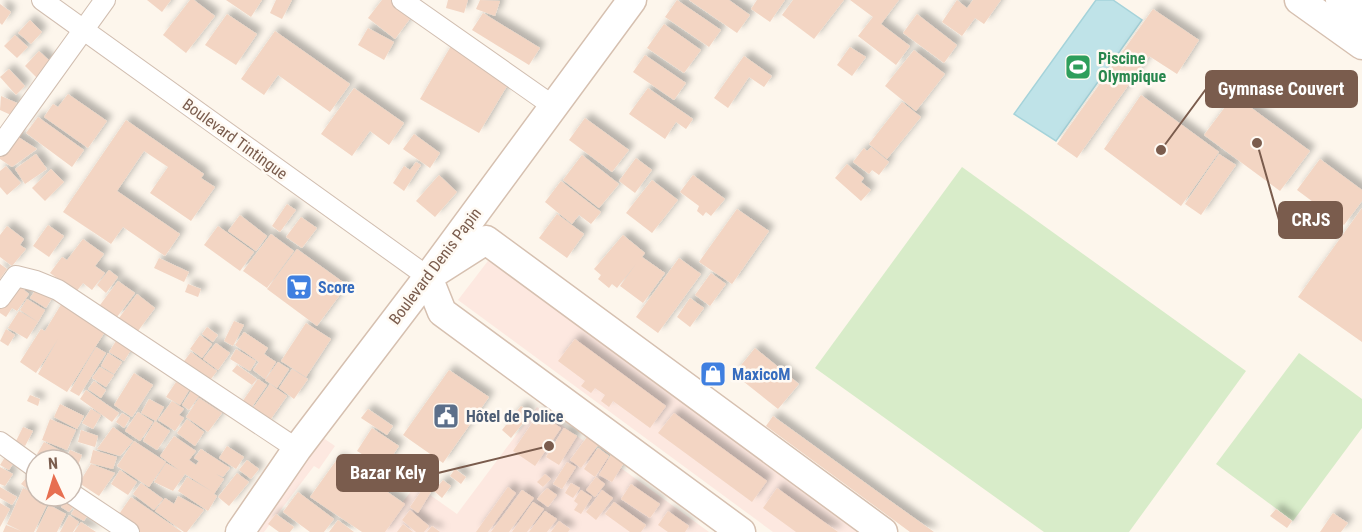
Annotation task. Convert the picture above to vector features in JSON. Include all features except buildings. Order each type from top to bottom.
[{"type":"street","name":"Boulevard Tintingue","points":[[42,0],[428,277]]},
{"type":"street","points":[[0,146],[105,0]]},
{"type":"street","points":[[402,0],[553,106]]},
{"type":"street","name":"Boulevard Denis Papin","points":[[240,532],[297,449],[428,277],[632,0]]},
{"type":"street","points":[[1299,0],[1362,45]]},
{"type":"street","points":[[1340,0],[1362,16]]},
{"type":"street","points":[[741,532],[442,312],[428,277],[486,240],[883,532]]},
{"type":"street","points":[[0,298],[16,276],[58,290],[297,449]]},
{"type":"street","points":[[0,442],[24,459]]},
{"type":"street","points":[[84,502],[129,532]]},
{"type":"shaded area","points":[[494,253],[874,532],[773,532],[458,300]]},
{"type":"shaded area","points":[[537,407],[709,532],[379,532],[416,485],[457,514]]},
{"type":"shaded area","points":[[316,433],[335,446],[319,469],[314,466],[264,532],[242,532]]},
{"type":"green space","points":[[962,167],[1246,371],[1129,532],[1044,532],[815,368]]},
{"type":"green space","points":[[1299,353],[1362,399],[1362,428],[1293,521],[1216,464]]},
{"type":"water","name":"Piscine Olympique","points":[[1096,0],[1113,0],[1142,20],[1056,141],[1014,114]]},
{"type":"place","name":"Piscine Olympique","points":[[1078,67]]},
{"type":"place","name":"CRJS","points":[[1257,143]]},
{"type":"place","name":"Gymnase Couvert","points":[[1161,150]]},
{"type":"place","name":"Score","points":[[299,287]]},
{"type":"place","name":"MaxicoM","points":[[713,374]]},
{"type":"place","name":"Hôtel de Police","points":[[446,416]]},
{"type":"place","name":"Bazar Kely","points":[[549,446]]}]
